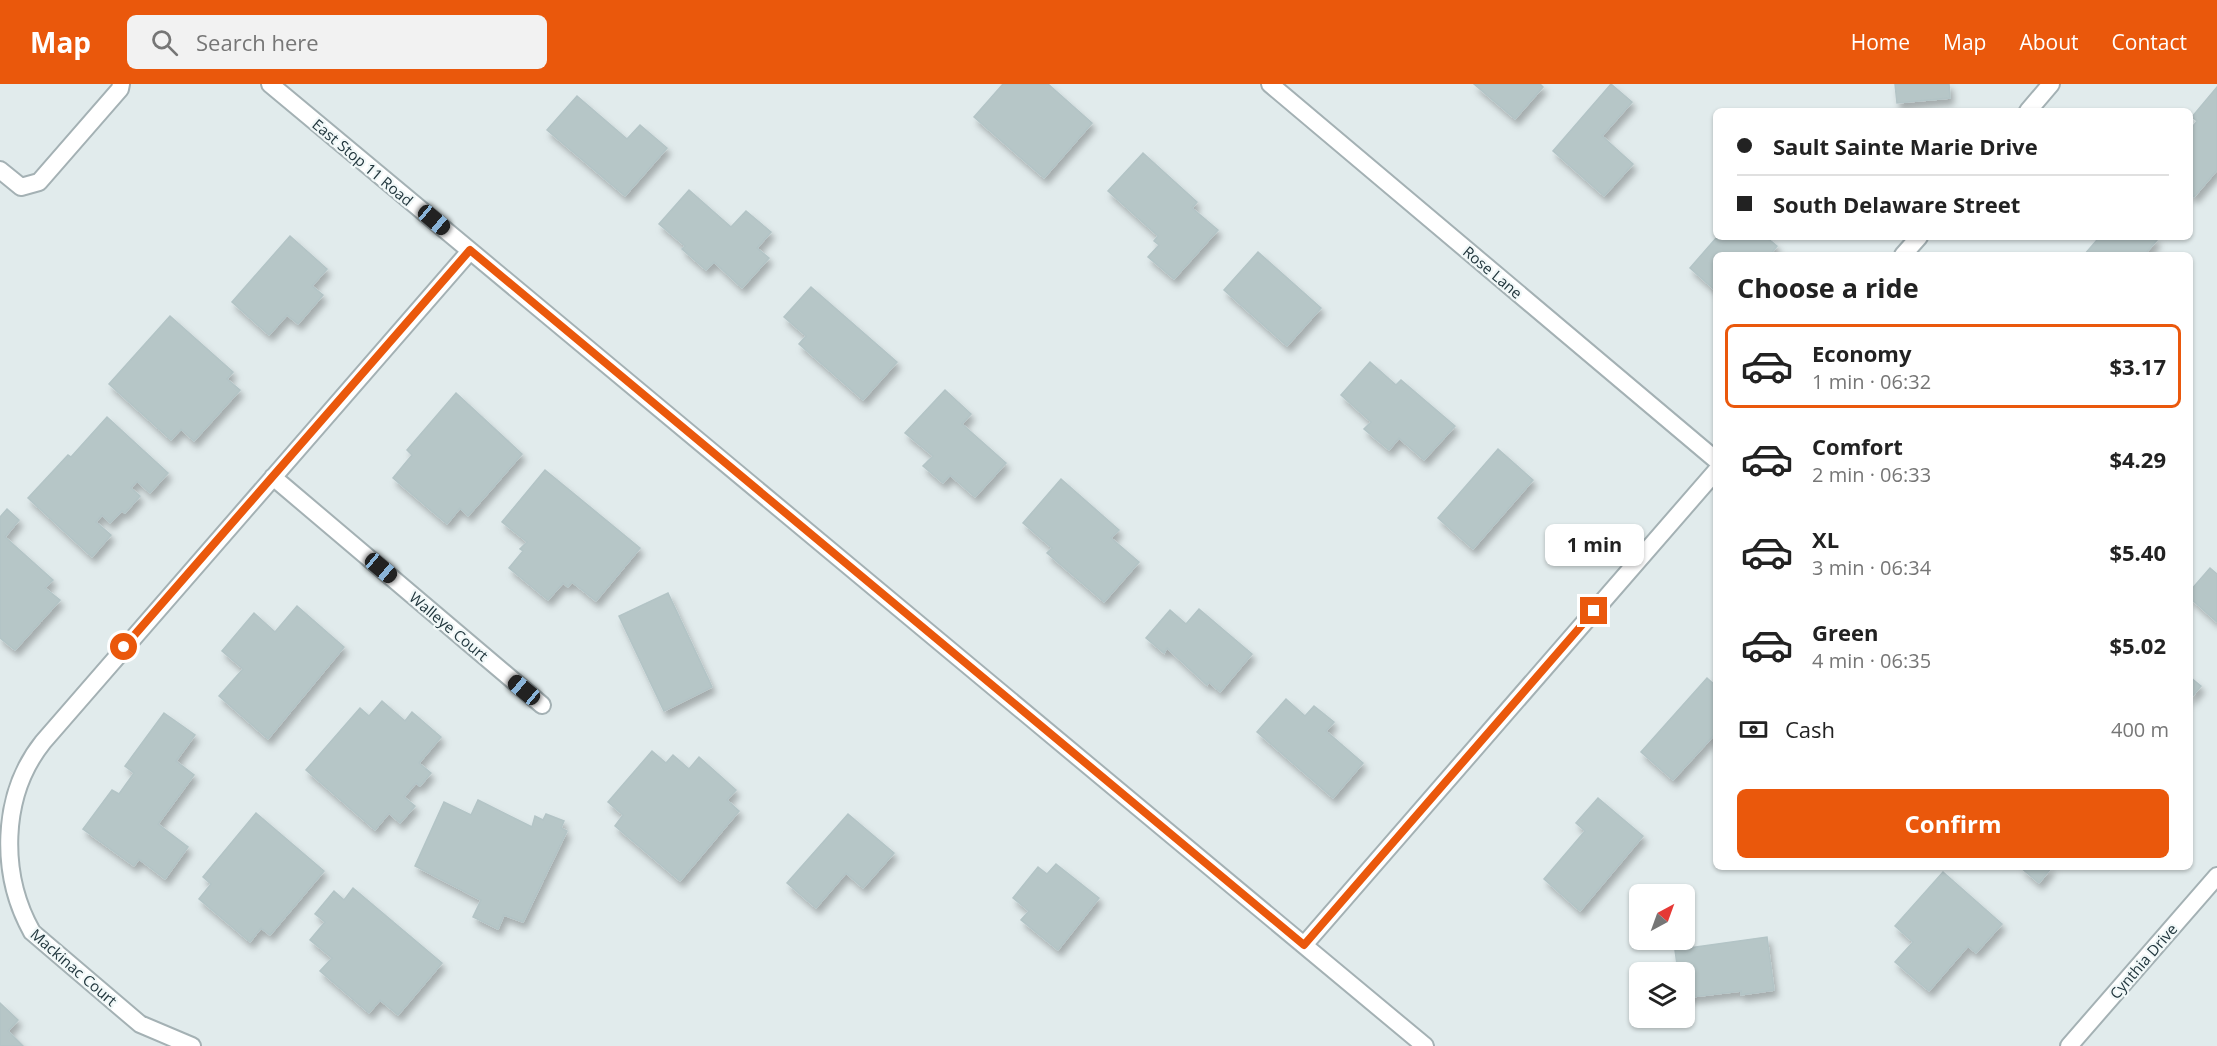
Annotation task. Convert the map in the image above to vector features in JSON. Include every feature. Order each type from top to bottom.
[{"type":"street","points":[[0,170],[21,187],[39,182],[120,89],[121,84]]},
{"type":"street","name":"East Stop 11 Road","points":[[270,84],[1425,1046]]},
{"type":"street","name":"Rose Lane","points":[[1270,84],[1713,457]]},
{"type":"street","points":[[2031,108],[2051,84]]},
{"type":"street","points":[[1906,252],[1916,240]]},
{"type":"street","name":"Mackinac Court","points":[[192,1046],[140,1024],[32,932],[24,921],[9,887],[5,849],[8,814],[14,792],[36,750],[470,250]]},
{"type":"street","points":[[1304,945],[1713,474]]},
{"type":"street","name":"Walleye Court","points":[[273,477],[542,705]]},
{"type":"street","name":"Cynthia Drive","points":[[2069,1046],[2217,876]]},
{"type":"building","points":[[1003,84],[1048,84],[1092,123],[1044,178],[974,117]]},
{"type":"building","points":[[1474,84],[1540,84],[1543,87],[1515,119]]},
{"type":"building","points":[[1611,84],[1632,102],[1602,136],[1633,164],[1604,196],[1553,151]]},
{"type":"building","points":[[1895,84],[1949,84],[1950,98],[1897,103]]},
{"type":"building","points":[[2217,87],[2217,170],[2194,197],[2193,126],[2197,121],[2193,116]]},
{"type":"building","points":[[577,96],[627,139],[640,125],[667,148],[625,196],[547,130]]},
{"type":"building","points":[[1143,153],[1197,202],[1192,208],[1218,230],[1174,279],[1148,257],[1159,245],[1154,241],[1158,236],[1108,191]]},
{"type":"building","points":[[689,190],[731,227],[746,211],[771,232],[757,248],[769,258],[742,288],[714,262],[706,270],[682,249],[685,246],[659,224]]},
{"type":"building","points":[[290,236],[327,269],[312,286],[323,295],[298,324],[287,315],[269,335],[232,302]]},
{"type":"building","points":[[1714,240],[1770,240],[1777,246],[1772,252],[1713,252],[1713,288],[1690,268]]},
{"type":"building","points":[[2097,240],[2157,240],[2147,252],[2087,252]]},
{"type":"building","points":[[1258,252],[1321,308],[1287,346],[1224,290]]},
{"type":"building","points":[[811,287],[897,362],[863,400],[799,344],[806,336],[784,317]]},
{"type":"building","points":[[170,316],[233,372],[227,379],[240,390],[194,441],[181,429],[171,440],[109,384]]},
{"type":"building","points":[[1370,362],[1396,385],[1401,380],[1455,426],[1424,460],[1399,438],[1389,450],[1364,429],[1371,422],[1341,395]]},
{"type":"building","points":[[945,390],[971,414],[962,424],[1006,463],[975,497],[950,475],[943,483],[923,466],[933,456],[905,433]]},
{"type":"building","points":[[456,393],[522,454],[468,516],[460,508],[447,524],[393,478],[412,455],[407,450]]},
{"type":"building","points":[[107,417],[168,473],[150,493],[137,481],[131,488],[140,496],[125,513],[122,511],[110,523],[102,515],[96,522],[111,535],[92,557],[28,498],[68,455],[71,457]]},
{"type":"building","points":[[1498,449],[1533,480],[1473,549],[1438,518]]},
{"type":"building","points":[[545,470],[640,548],[596,601],[572,582],[568,587],[563,583],[548,600],[509,568],[523,551],[520,549],[527,542],[502,522]]},
{"type":"building","points":[[1061,479],[1119,530],[1111,538],[1139,562],[1104,602],[1047,553],[1052,548],[1023,523]]},
{"type":"building","points":[[7,509],[19,520],[5,537],[53,580],[45,588],[60,600],[15,650],[0,638],[0,517]]},
{"type":"building","points":[[2210,568],[2217,574],[2217,622],[2193,601],[2193,588]]},
{"type":"building","points":[[668,593],[712,687],[664,711],[619,616]]},
{"type":"building","points":[[297,606],[344,647],[268,739],[219,696],[243,669],[222,651],[254,613],[275,632]]},
{"type":"building","points":[[1199,609],[1252,654],[1220,692],[1209,682],[1207,685],[1167,648],[1164,653],[1146,638],[1170,610],[1186,624]]},
{"type":"building","points":[[1707,678],[1713,683],[1713,736],[1673,780],[1641,752]]},
{"type":"building","points":[[2193,679],[2201,686],[2193,695]]},
{"type":"building","points":[[1286,699],[1305,716],[1314,706],[1334,722],[1326,731],[1363,763],[1333,798],[1257,732]]},
{"type":"building","points":[[382,701],[405,721],[412,712],[441,737],[419,763],[431,773],[420,786],[416,783],[404,797],[415,806],[400,823],[389,813],[375,830],[306,770],[360,708],[369,716]]},
{"type":"building","points":[[164,713],[195,735],[176,761],[194,775],[158,824],[188,847],[165,879],[139,859],[134,866],[83,829],[112,790],[119,794],[134,773],[125,766]]},
{"type":"building","points":[[652,751],[666,763],[673,755],[689,769],[699,757],[736,790],[727,800],[739,811],[680,881],[615,826],[623,815],[608,802]]},
{"type":"building","points":[[1598,798],[1643,836],[1580,911],[1544,879],[1585,831],[1576,823]]},
{"type":"building","points":[[478,800],[532,827],[535,816],[543,820],[546,814],[564,821],[561,828],[567,831],[523,922],[504,915],[498,929],[473,917],[481,900],[415,866],[444,802],[471,815]]},
{"type":"building","points":[[256,813],[324,871],[270,935],[261,928],[250,942],[199,899],[211,884],[203,877]]},
{"type":"building","points":[[848,814],[894,853],[863,888],[846,873],[816,908],[787,883]]},
{"type":"building","points":[[1056,864],[1099,898],[1058,950],[1021,920],[1029,911],[1013,898],[1038,867],[1047,874]]},
{"type":"building","points":[[2024,870],[2050,870],[2039,883]]},
{"type":"building","points":[[1943,872],[2002,924],[1976,953],[1968,946],[1929,991],[1895,962],[1913,942],[1895,926]]},
{"type":"building","points":[[353,888],[442,963],[398,1015],[380,1000],[369,1013],[320,971],[332,958],[310,940],[325,922],[315,914],[334,891],[344,900]]},
{"type":"building","points":[[1767,937],[1774,990],[1741,995],[1741,991],[1695,997],[1695,962],[1677,962],[1675,950],[1695,950],[1695,947]]},
{"type":"building","points":[[0,1003],[18,1020],[8,1031],[23,1046],[0,1046]]},
{"type":"route","points":[[124,647],[470,250],[1304,945],[1594,611]]}]
